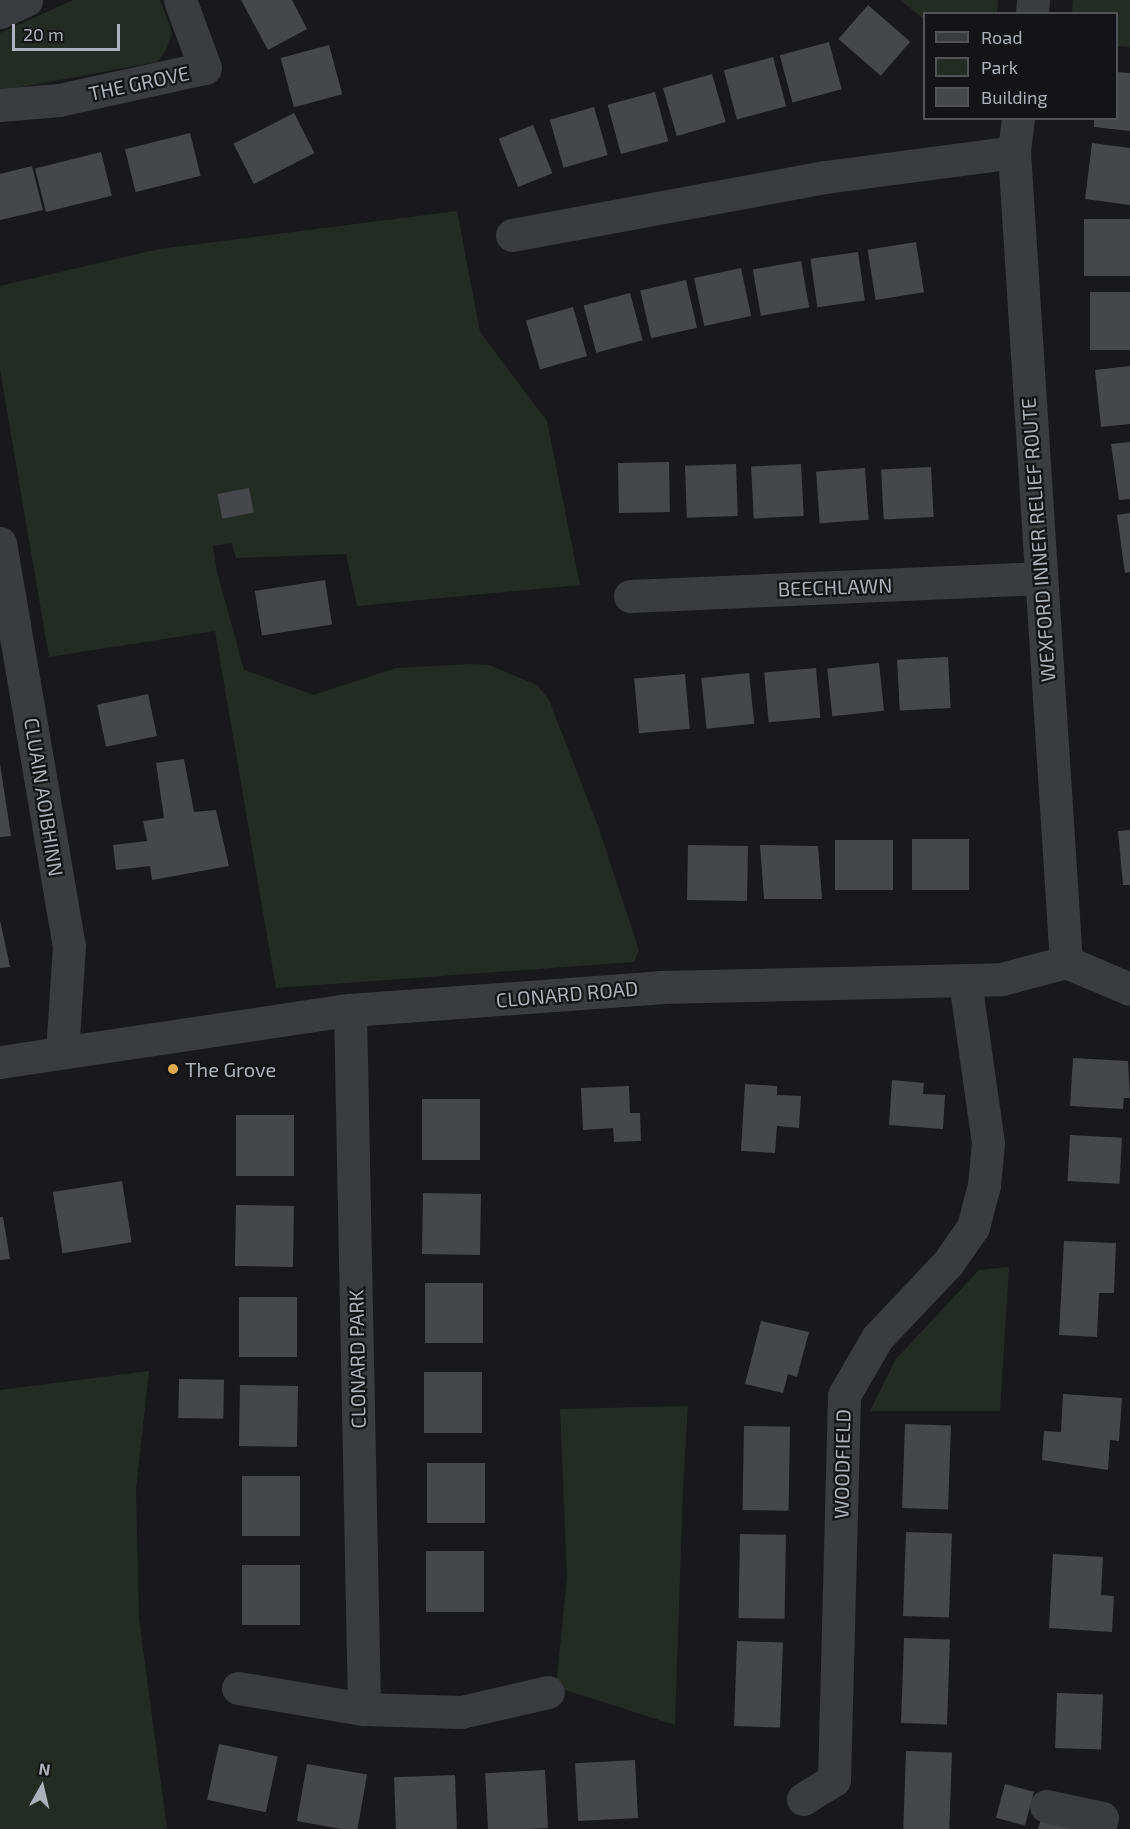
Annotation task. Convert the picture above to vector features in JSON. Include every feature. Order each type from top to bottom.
[{"type":"street","points":[[0,12],[26,0]]},
{"type":"street","name":"THE GROVE","points":[[0,105],[59,100],[205,68],[180,0]]},
{"type":"street","name":"WEXFORD INNER RELIEF ROUTE","points":[[1018,120],[1014,152],[1066,962]]},
{"type":"street","points":[[512,235],[825,177],[1014,152]]},
{"type":"street","name":"CLUAIN AOIBHINN","points":[[0,543],[69,945],[62,1052]]},
{"type":"street","name":"BEECHLAWN","points":[[630,596],[1040,579]]},
{"type":"street","points":[[1066,962],[1130,988]]},
{"type":"street","name":"CLONARD ROAD","points":[[0,1062],[350,1010],[660,987],[1002,979],[1066,962]]},
{"type":"street","name":"WOODFIELD","points":[[803,1799],[834,1780],[844,1395],[876,1338],[948,1263],[973,1227],[984,1185],[988,1143],[965,981]]},
{"type":"street","name":"CLONARD PARK","points":[[350,1010],[364,1709]]},
{"type":"street","points":[[238,1688],[364,1709],[461,1712],[548,1692]]},
{"type":"street","points":[[1046,1806],[1102,1818],[1099,1829]]},
{"type":"green space","points":[[73,0],[160,0],[172,32],[166,50],[157,62],[0,91],[0,33]]},
{"type":"green space","points":[[900,0],[998,0],[997,12],[923,12],[923,18]]},
{"type":"green space","points":[[1073,0],[1130,0],[1130,47],[1118,46],[1118,12],[1072,12]]},
{"type":"green space","points":[[457,211],[480,332],[547,421],[580,585],[357,606],[346,554],[236,558],[232,543],[213,546],[217,572],[244,670],[314,695],[396,668],[470,664],[489,665],[537,685],[549,700],[598,826],[639,950],[634,962],[276,988],[215,631],[49,657],[0,370],[0,286],[159,249]]},
{"type":"green space","points":[[1009,1267],[1000,1411],[870,1411],[896,1359],[979,1270]]},
{"type":"green space","points":[[149,1371],[136,1489],[139,1619],[167,1829],[0,1829],[0,1390]]},
{"type":"green space","points":[[688,1406],[675,1725],[556,1687],[567,1577],[560,1409]]},
{"type":"building","points":[[241,0],[292,0],[307,29],[268,50]]},
{"type":"building","points":[[868,5],[910,42],[881,76],[838,39]]},
{"type":"building","points":[[829,42],[842,89],[792,103],[780,55]]},
{"type":"building","points":[[329,45],[342,94],[294,107],[281,58]]},
{"type":"building","points":[[773,57],[786,106],[737,119],[724,70]]},
{"type":"building","points":[[1118,72],[1130,73],[1130,131],[1094,127],[1094,120],[1118,120]]},
{"type":"building","points":[[712,74],[726,122],[677,136],[663,88]]},
{"type":"building","points":[[655,92],[668,141],[621,154],[608,105]]},
{"type":"building","points":[[594,107],[608,155],[564,168],[550,120]]},
{"type":"building","points":[[294,113],[314,153],[254,184],[233,144]]},
{"type":"building","points":[[533,125],[552,173],[518,187],[499,139]]},
{"type":"building","points":[[190,133],[201,176],[136,192],[125,149]]},
{"type":"building","points":[[1092,143],[1130,148],[1130,205],[1085,199]]},
{"type":"building","points":[[101,152],[112,196],[46,212],[35,168]]},
{"type":"building","points":[[32,166],[43,210],[0,220],[0,174]]},
{"type":"building","points":[[1084,219],[1130,219],[1130,276],[1084,276]]},
{"type":"building","points":[[916,242],[924,292],[876,300],[868,250]]},
{"type":"building","points":[[858,252],[865,301],[817,307],[810,259]]},
{"type":"building","points":[[801,261],[809,307],[761,316],[753,270]]},
{"type":"building","points":[[741,268],[751,316],[704,326],[694,278]]},
{"type":"building","points":[[686,280],[697,328],[651,338],[640,291]]},
{"type":"building","points":[[1090,292],[1130,292],[1130,350],[1090,350]]},
{"type":"building","points":[[630,293],[643,340],[596,353],[584,305]]},
{"type":"building","points":[[573,307],[587,356],[540,370],[526,321]]},
{"type":"building","points":[[1130,366],[1130,424],[1101,427],[1095,370]]},
{"type":"building","points":[[1130,442],[1130,499],[1119,500],[1111,444]]},
{"type":"building","points":[[669,462],[670,512],[619,513],[618,463]]},
{"type":"building","points":[[736,464],[738,516],[687,518],[685,466]]},
{"type":"building","points":[[801,464],[804,516],[754,519],[751,467]]},
{"type":"building","points":[[931,467],[934,517],[884,520],[881,470]]},
{"type":"building","points":[[865,468],[869,520],[820,523],[816,471]]},
{"type":"building","points":[[249,488],[254,513],[222,519],[218,494]]},
{"type":"building","points":[[1130,513],[1130,572],[1125,573],[1117,515]]},
{"type":"building","points":[[325,580],[332,624],[262,636],[255,591]]},
{"type":"building","points":[[948,657],[951,708],[900,711],[897,660]]},
{"type":"building","points":[[879,663],[884,711],[832,716],[827,668]]},
{"type":"building","points":[[816,668],[820,718],[769,722],[764,673]]},
{"type":"building","points":[[749,673],[754,724],[707,729],[701,678]]},
{"type":"building","points":[[685,674],[690,729],[639,733],[634,678]]},
{"type":"building","points":[[148,694],[157,736],[106,747],[97,705]]},
{"type":"building","points":[[184,759],[194,812],[216,810],[229,866],[152,880],[150,866],[116,870],[113,845],[147,841],[143,821],[164,818],[156,763]]},
{"type":"building","points":[[0,764],[11,836],[0,837]]},
{"type":"building","points":[[1130,830],[1130,885],[1123,885],[1118,831]]},
{"type":"building","points":[[912,839],[969,839],[969,890],[912,890]]},
{"type":"building","points":[[835,840],[893,840],[893,890],[835,890]]},
{"type":"building","points":[[688,845],[748,846],[747,901],[687,900]]},
{"type":"building","points":[[760,845],[818,846],[822,899],[764,899]]},
{"type":"building","points":[[0,920],[10,967],[0,968]]},
{"type":"building","points":[[1073,1058],[1128,1061],[1130,1098],[1124,1098],[1123,1109],[1070,1106]]},
{"type":"building","points":[[892,1080],[924,1083],[923,1094],[945,1095],[943,1129],[889,1125]]},
{"type":"building","points":[[745,1084],[777,1086],[777,1095],[801,1096],[799,1128],[777,1126],[775,1153],[741,1151]]},
{"type":"building","points":[[629,1086],[630,1113],[640,1113],[641,1141],[614,1142],[613,1128],[583,1130],[581,1088]]},
{"type":"building","points":[[422,1099],[480,1099],[480,1160],[422,1160]]},
{"type":"building","points":[[236,1115],[294,1115],[294,1176],[236,1176]]},
{"type":"building","points":[[1070,1135],[1122,1138],[1120,1184],[1068,1181]]},
{"type":"building","points":[[122,1181],[132,1242],[63,1253],[53,1192]]},
{"type":"building","points":[[423,1193],[481,1194],[480,1255],[422,1254]]},
{"type":"building","points":[[236,1205],[294,1206],[293,1267],[235,1266]]},
{"type":"building","points":[[0,1217],[3,1217],[10,1259],[0,1260]]},
{"type":"building","points":[[1064,1241],[1116,1243],[1114,1293],[1099,1293],[1097,1337],[1059,1335]]},
{"type":"building","points":[[425,1283],[483,1283],[483,1343],[425,1343]]},
{"type":"building","points":[[239,1297],[297,1297],[297,1357],[239,1357]]},
{"type":"building","points":[[761,1321],[809,1332],[797,1377],[788,1374],[783,1393],[745,1384]]},
{"type":"building","points":[[424,1372],[482,1372],[482,1433],[424,1433]]},
{"type":"building","points":[[179,1379],[224,1380],[223,1419],[178,1418]]},
{"type":"building","points":[[240,1385],[298,1386],[297,1447],[239,1446]]},
{"type":"building","points":[[1063,1394],[1122,1398],[1119,1441],[1110,1440],[1108,1470],[1042,1460],[1044,1431],[1061,1432]]},
{"type":"building","points":[[905,1424],[951,1426],[948,1510],[902,1508]]},
{"type":"building","points":[[744,1426],[790,1427],[789,1511],[743,1510]]},
{"type":"building","points":[[427,1463],[485,1463],[485,1523],[427,1523]]},
{"type":"building","points":[[242,1476],[300,1476],[300,1536],[242,1536]]},
{"type":"building","points":[[906,1532],[952,1534],[949,1618],[903,1616]]},
{"type":"building","points":[[740,1534],[786,1535],[785,1619],[739,1618]]},
{"type":"building","points":[[426,1551],[484,1551],[484,1612],[426,1612]]},
{"type":"building","points":[[1053,1554],[1103,1557],[1101,1595],[1114,1596],[1112,1632],[1049,1628]]},
{"type":"building","points":[[242,1565],[300,1565],[300,1625],[242,1625]]},
{"type":"building","points":[[904,1638],[950,1640],[947,1725],[901,1723]]},
{"type":"building","points":[[737,1641],[783,1643],[780,1728],[734,1726]]},
{"type":"building","points":[[1057,1693],[1103,1695],[1101,1750],[1055,1748]]},
{"type":"building","points":[[219,1744],[278,1756],[266,1812],[207,1800]]},
{"type":"building","points":[[906,1751],[952,1753],[949,1829],[903,1829]]},
{"type":"building","points":[[635,1760],[638,1818],[578,1821],[575,1763]]},
{"type":"building","points":[[307,1764],[367,1775],[357,1829],[342,1829],[297,1821]]},
{"type":"building","points":[[545,1770],[548,1828],[488,1829],[485,1773]]},
{"type":"building","points":[[455,1775],[457,1829],[396,1829],[394,1777]]},
{"type":"building","points":[[1005,1784],[1034,1792],[1025,1826],[996,1818]]},
{"type":"building","points":[[1042,1815],[1084,1829],[1038,1829]]},
{"type":"place","name":"The Grove","points":[[173,1069]]}]
